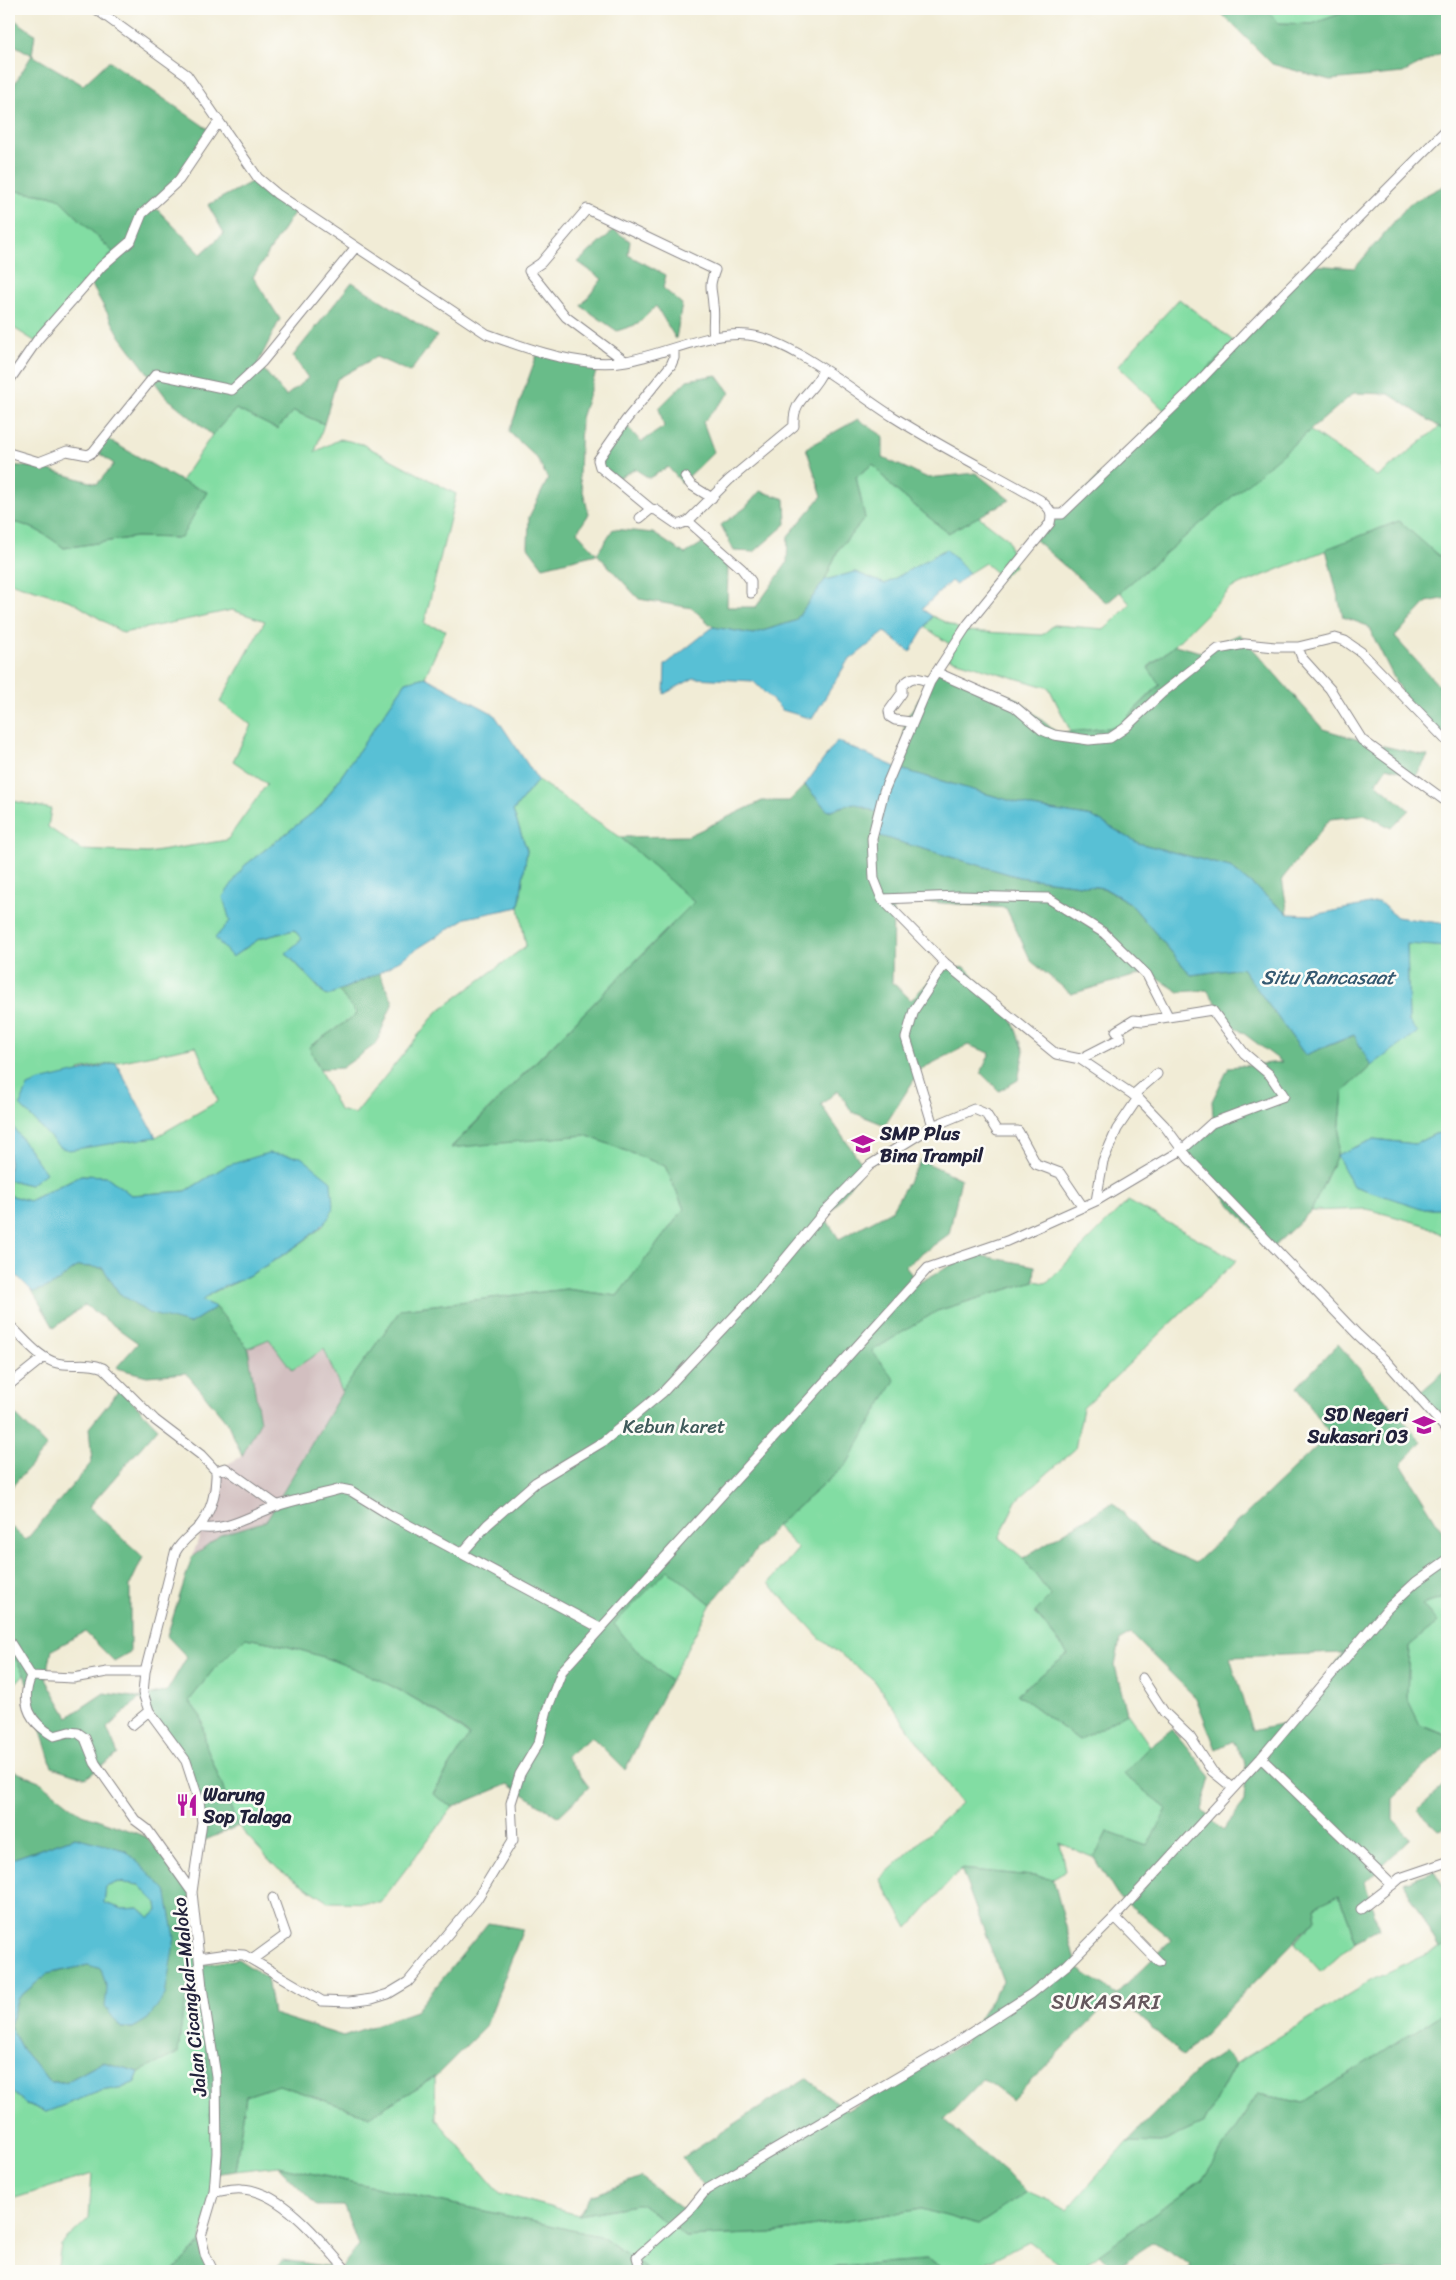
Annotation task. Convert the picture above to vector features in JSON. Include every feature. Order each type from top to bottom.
[{"type":"street","points":[[96,9],[187,75],[258,178],[277,194],[355,248],[487,334],[513,344],[582,361],[600,363],[626,361],[714,337],[748,335],[768,339],[823,370],[892,416],[1040,500],[1052,514],[1062,514],[1185,396],[1300,276],[1447,129]]},
{"type":"street","points":[[9,382],[38,338],[102,266],[131,241],[142,214],[179,180],[219,121]]},
{"type":"street","points":[[626,361],[566,316],[528,271],[541,263],[587,209],[715,270],[709,287],[714,306],[712,321],[714,337]]},
{"type":"street","points":[[9,454],[39,462],[67,451],[88,455],[93,452],[156,374],[232,390],[262,362],[355,248]]},
{"type":"street","points":[[674,349],[674,358],[671,366],[626,420],[598,460],[600,467],[651,509],[656,510],[678,525],[688,521],[767,447],[790,431],[794,426],[793,412],[819,380],[823,370]]},
{"type":"street","points":[[685,477],[691,485],[712,498]]},
{"type":"street","points":[[640,518],[651,509]]},
{"type":"street","points":[[1052,514],[1050,523],[968,624],[930,682],[911,722],[884,791],[872,838],[874,880],[882,898],[945,962],[1056,1054],[1080,1059],[1135,1097],[1164,1125],[1182,1150],[1357,1334],[1386,1361],[1447,1430]]},
{"type":"street","points":[[688,521],[742,569],[752,581],[752,594]]},
{"type":"street","points":[[936,672],[1015,707],[1048,733],[1089,740],[1110,738],[1125,728],[1162,693],[1218,649],[1245,644],[1275,648],[1298,647],[1335,638],[1345,641],[1361,652],[1447,741]]},
{"type":"street","points":[[1298,647],[1302,658],[1330,689],[1362,740],[1447,802]]},
{"type":"street","points":[[911,722],[895,720],[890,717],[889,711],[902,693],[902,686],[910,678],[914,677],[930,682]]},
{"type":"street","points":[[882,898],[959,896],[1048,898],[1104,933],[1146,975],[1168,1016]]},
{"type":"street","points":[[933,1126],[906,1038],[914,1010],[945,962]]},
{"type":"street","points":[[200,1958],[227,1954],[244,1955],[253,1958],[322,2000],[349,2002],[372,1999],[388,1994],[408,1982],[477,1899],[513,1840],[511,1803],[520,1774],[539,1742],[547,1710],[562,1671],[928,1268],[1007,1241],[1096,1201],[1182,1150],[1212,1123],[1284,1096],[1270,1075],[1244,1053],[1212,1010],[1143,1021],[1134,1020],[1116,1031],[1121,1038],[1080,1059]]},
{"type":"street","points":[[1096,1201],[1102,1161],[1117,1129],[1135,1097],[1157,1074]]},
{"type":"street","points":[[462,1552],[487,1525],[536,1482],[604,1441],[663,1392],[760,1289],[825,1211],[870,1165],[933,1126],[974,1109],[986,1114],[996,1131],[1018,1131],[1036,1164],[1060,1172],[1083,1206]]},
{"type":"street","points":[[9,1325],[44,1358],[58,1364],[93,1364],[103,1368],[154,1420],[202,1455],[216,1471],[225,1468],[278,1506]]},
{"type":"street","points":[[9,1385],[44,1358]]},
{"type":"street","name":"Jalan Cicangkal–Maloko","points":[[213,2271],[205,2254],[201,2236],[214,2192],[218,2154],[216,2076],[202,1987],[192,1892],[201,1833],[198,1801],[186,1761],[149,1711],[143,1693],[145,1672],[175,1553],[179,1544],[198,1528],[214,1497],[216,1471]]},
{"type":"street","points":[[198,1528],[208,1530],[278,1506],[341,1489],[351,1491],[390,1515],[462,1552],[600,1628]]},
{"type":"street","points":[[641,2271],[637,2257],[689,2211],[706,2190],[946,2050],[1031,1994],[1067,1965],[1115,1917],[1260,1758],[1386,1609],[1416,1582],[1447,1560]]},
{"type":"street","points":[[9,1641],[31,1676],[25,1701],[29,1716],[41,1729],[54,1736],[69,1732],[78,1733],[85,1738],[95,1763],[135,1820],[147,1829],[192,1892]]},
{"type":"street","points":[[31,1676],[73,1678],[107,1672],[145,1672]]},
{"type":"street","points":[[1142,1678],[1164,1712],[1190,1737],[1212,1771],[1233,1788]]},
{"type":"street","points":[[132,1725],[149,1711]]},
{"type":"street","points":[[1260,1758],[1392,1884]]},
{"type":"street","points":[[1361,1909],[1400,1878],[1447,1862]]},
{"type":"street","points":[[253,1958],[286,1935],[274,1898]]},
{"type":"street","points":[[1115,1917],[1159,1962]]},
{"type":"street","points":[[214,2192],[242,2189],[262,2194],[294,2214],[347,2271]]},
{"type":"shaded area","points":[[269,1339],[324,1349],[342,1392],[266,1521],[220,1535],[192,1557],[213,1500],[216,1471],[242,1456],[260,1422],[248,1348]]},
{"type":"green space","points":[[1217,9],[1265,9],[1279,23],[1312,24],[1354,9],[1447,9],[1447,52],[1445,51],[1403,73],[1330,80],[1272,64]]},
{"type":"green space","points":[[1265,9],[1354,9],[1312,24],[1279,23]]},
{"type":"green space","points":[[9,16],[35,34],[32,55],[9,42]]},
{"type":"green space","points":[[32,55],[83,85],[109,61],[211,131],[155,207],[201,254],[224,233],[208,205],[255,180],[297,208],[253,277],[280,319],[258,363],[286,396],[308,378],[293,356],[352,282],[437,336],[410,372],[376,357],[337,379],[324,424],[294,411],[277,429],[236,409],[212,435],[166,397],[120,336],[89,280],[113,252],[57,197],[9,190],[9,93]]},
{"type":"green space","points":[[1447,184],[1447,432],[1389,394],[1354,393],[1107,603],[1035,540],[1312,265],[1355,268],[1409,204]]},
{"type":"green space","points":[[9,190],[57,197],[114,253],[36,342],[9,325]]},
{"type":"green space","points":[[614,230],[630,241],[628,255],[666,275],[663,288],[682,304],[676,339],[656,306],[638,324],[617,331],[581,306],[602,279],[578,262]]},
{"type":"green space","points":[[1179,299],[1236,343],[1165,411],[1118,366]]},
{"type":"green space","points":[[538,352],[598,366],[581,418],[579,476],[589,514],[577,532],[597,554],[543,567],[528,547],[529,517],[548,479],[537,458],[509,432]]},
{"type":"green space","points":[[717,375],[730,393],[703,422],[714,452],[682,483],[668,467],[649,478],[635,469],[615,480],[598,462],[625,424],[641,442],[664,427],[659,408],[687,380]]},
{"type":"green space","points":[[236,409],[277,429],[294,411],[324,424],[315,452],[340,439],[362,444],[456,494],[424,624],[446,630],[425,677],[406,682],[320,807],[244,866],[230,921],[232,957],[259,939],[294,930],[302,939],[286,953],[326,996],[339,991],[357,1014],[309,1047],[339,1110],[355,1114],[437,1012],[526,946],[519,907],[527,850],[513,811],[538,780],[620,837],[694,902],[451,1147],[585,1135],[665,1166],[684,1209],[617,1296],[566,1289],[401,1309],[342,1392],[324,1349],[292,1370],[269,1339],[248,1348],[216,1307],[202,1301],[206,1297],[272,1262],[306,1240],[324,1225],[226,1166],[186,1191],[131,1195],[106,1176],[81,1175],[29,1201],[9,1195],[9,1180],[30,1185],[45,1173],[9,1121],[9,800],[51,809],[48,827],[81,850],[148,853],[227,840],[267,784],[233,761],[251,725],[220,702],[265,621],[232,610],[123,633],[71,601],[9,582],[9,522],[31,528],[64,548],[136,537],[180,538],[207,492],[181,481],[212,435]],"holes":[[[196,1046],[218,1101],[156,1137],[116,1141],[79,1070]]]},
{"type":"green space","points":[[858,419],[883,436],[883,458],[928,478],[976,473],[1010,500],[948,533],[892,487],[873,464],[856,477],[865,518],[838,550],[825,580],[795,621],[753,634],[713,627],[692,608],[639,599],[597,554],[613,529],[653,533],[685,554],[704,542],[728,566],[727,607],[756,607],[787,563],[788,536],[822,496],[806,448]]},
{"type":"green space","points":[[1439,427],[1447,432],[1447,550],[1439,557],[1399,521],[1232,588],[1175,645],[1148,667],[1160,684],[1117,727],[1071,732],[1049,688],[947,658],[952,646],[925,627],[932,616],[964,631],[1042,635],[1054,625],[1105,629],[1130,604],[1120,592],[1309,430],[1378,477]]},
{"type":"green space","points":[[107,439],[181,481],[207,492],[181,538],[136,537],[64,548],[31,528],[9,522],[9,465],[42,468],[97,484],[114,464],[97,452]]},
{"type":"green space","points":[[873,464],[892,487],[948,533],[978,516],[1008,539],[1014,566],[1002,578],[985,563],[969,573],[946,549],[885,584],[855,572],[825,580],[838,550],[865,518],[856,477]]},
{"type":"green space","points":[[760,491],[785,499],[786,524],[754,552],[734,551],[721,525],[745,508]]},
{"type":"green space","points":[[1399,521],[1439,556],[1447,550],[1447,598],[1427,602],[1395,637],[1447,695],[1447,742],[1402,694],[1368,626],[1343,617],[1326,549]]},
{"type":"green space","points":[[1240,634],[1323,729],[1366,742],[1428,756],[1416,776],[1387,767],[1376,783],[1409,810],[1391,828],[1367,815],[1330,819],[1282,879],[1288,914],[1230,867],[1138,843],[1093,817],[1032,807],[900,769],[905,720],[938,671],[1016,698],[1057,733],[1117,727],[1160,685],[1148,668],[1175,645],[1201,652]]},
{"type":"green space","name":"Kebun karet","points":[[805,785],[828,811],[854,803],[883,815],[877,835],[1019,877],[1103,888],[1130,903],[1191,975],[1242,968],[1305,1055],[1355,1035],[1371,1066],[1343,1092],[1337,1155],[1311,1211],[1270,1250],[1183,1150],[1214,1131],[1212,1101],[1229,1067],[1282,1062],[1231,1024],[1207,990],[1179,992],[1148,972],[1071,994],[1031,961],[1006,908],[893,899],[892,982],[911,1000],[939,971],[965,967],[1011,1017],[1024,1051],[1018,1080],[999,1091],[981,1073],[990,1053],[968,1045],[921,1069],[885,1125],[852,1112],[838,1090],[821,1105],[864,1167],[826,1219],[839,1239],[891,1211],[921,1160],[961,1179],[949,1234],[905,1266],[918,1283],[972,1254],[1035,1266],[1034,1281],[937,1311],[872,1351],[895,1380],[847,1464],[776,1526],[711,1604],[668,1570],[614,1624],[635,1649],[670,1681],[625,1770],[592,1737],[566,1756],[589,1787],[558,1817],[508,1784],[453,1807],[433,1794],[469,1735],[419,1701],[363,1673],[305,1651],[245,1638],[213,1670],[189,1701],[201,1717],[206,1745],[238,1826],[203,1841],[186,1761],[140,1698],[167,1691],[187,1657],[167,1636],[192,1557],[220,1535],[266,1521],[342,1392],[401,1309],[566,1289],[617,1296],[684,1209],[665,1166],[585,1135],[451,1148],[694,902],[620,837],[688,836],[762,801],[789,801]]},
{"type":"green space","points":[[1407,943],[1447,947],[1447,1132],[1435,1134],[1415,1144],[1374,1139],[1424,1209],[1447,1209],[1447,1237],[1425,1225],[1367,1209],[1311,1211],[1337,1155],[1343,1092],[1371,1066],[1409,1022]]},
{"type":"green space","points":[[379,973],[393,1002],[376,1044],[342,1068],[320,1069],[309,1047],[357,1014],[339,991]]},
{"type":"green space","points":[[1128,1201],[1237,1260],[1083,1408],[1075,1449],[1016,1501],[999,1538],[1023,1558],[1052,1597],[1035,1613],[1068,1654],[1017,1694],[1079,1740],[1127,1713],[1150,1746],[1124,1774],[1167,1809],[1147,1846],[1107,1832],[1094,1858],[1060,1843],[1065,1871],[1053,1878],[961,1869],[908,1928],[880,1879],[961,1803],[874,1680],[823,1641],[769,1583],[798,1549],[776,1526],[847,1464],[871,1351],[937,1311],[1034,1281],[1046,1283]]},
{"type":"green space","points":[[78,1266],[103,1268],[119,1293],[189,1324],[216,1307],[248,1348],[260,1422],[242,1456],[227,1422],[186,1373],[147,1376],[116,1368],[138,1343],[85,1305],[54,1328],[33,1292],[51,1286]]},
{"type":"green space","points":[[1338,1344],[1422,1442],[1401,1464],[1447,1539],[1447,1597],[1422,1605],[1438,1622],[1409,1646],[1407,1698],[1420,1725],[1447,1736],[1447,1745],[1393,1798],[1393,1820],[1411,1838],[1365,1882],[1379,1929],[1356,1941],[1339,1895],[1314,1907],[1316,1919],[1183,2056],[1116,1995],[1012,2100],[983,2079],[944,2120],[1028,2192],[978,2225],[922,2209],[771,2233],[685,2237],[642,2204],[578,2215],[591,2196],[641,2177],[686,2212],[708,2191],[682,2158],[806,2078],[847,2111],[963,2043],[1003,1981],[961,1869],[1053,1878],[1077,1968],[1116,1994],[1172,1940],[1117,1895],[1094,1858],[1107,1832],[1147,1846],[1167,1809],[1123,1774],[1150,1746],[1172,1729],[1211,1777],[1202,1810],[1223,1831],[1244,1802],[1246,1764],[1233,1741],[1216,1749],[1196,1698],[1131,1634],[1120,1640],[1115,1666],[1127,1713],[1079,1740],[1017,1694],[1068,1654],[1035,1612],[1051,1596],[1023,1558],[1113,1502],[1151,1543],[1195,1563],[1330,1434],[1297,1387]],"holes":[[[1343,1653],[1294,1722],[1252,1731],[1230,1657]]]},
{"type":"green space","points":[[1447,1369],[1447,1427],[1416,1396]]},
{"type":"green space","points":[[120,1389],[158,1428],[89,1507],[143,1557],[130,1585],[130,1652],[114,1661],[85,1632],[52,1650],[46,1679],[68,1717],[104,1693],[140,1698],[107,1728],[118,1754],[86,1778],[52,1767],[24,1674],[9,1648],[9,1525],[26,1540],[92,1462],[89,1428]]},
{"type":"green space","points":[[9,1408],[47,1447],[9,1490]]},
{"type":"green space","points":[[668,1570],[711,1604],[670,1681],[635,1649],[613,1624]]},
{"type":"green space","points":[[1447,1597],[1447,1736],[1420,1725],[1407,1698],[1409,1646],[1438,1622],[1422,1605]]},
{"type":"green space","points":[[245,1638],[305,1651],[363,1673],[419,1701],[469,1736],[433,1793],[453,1807],[380,1903],[329,1902],[278,1869],[238,1826],[206,1745],[201,1717],[189,1701],[213,1670]]},
{"type":"green space","points":[[9,1648],[24,1674],[9,1691]]},
{"type":"green space","points":[[9,1769],[39,1781],[80,1813],[147,1837],[190,1892],[201,1965],[238,1959],[267,1978],[273,2014],[343,2036],[416,2011],[488,1923],[523,1929],[486,2026],[435,2077],[370,2116],[279,2085],[246,2096],[235,2171],[214,2174],[201,1967],[183,2011],[178,2053],[139,2072],[103,2062],[66,2082],[50,2082],[22,2049],[10,2026],[17,1999],[47,1974],[88,1965],[101,1969],[121,2028],[133,2028],[148,2019],[166,1891],[75,1837],[9,1860]]},
{"type":"green space","points":[[1447,1783],[1447,1827],[1438,1830],[1417,1810]]},
{"type":"green space","points":[[1434,1871],[1445,1888],[1447,1887],[1447,1945],[1439,1949],[1403,1882]]},
{"type":"green space","points":[[118,1882],[139,1885],[157,1903],[158,1911],[150,1918],[139,1908],[123,1909],[104,1903],[106,1887]]},
{"type":"green space","points":[[1339,1895],[1356,1941],[1321,1972],[1295,1943],[1316,1919],[1314,1907]]},
{"type":"green space","points":[[1447,1945],[1447,2010],[1303,2103],[1258,2094],[1202,2180],[1076,2271],[1069,2271],[1029,2241],[969,2271],[951,2271],[926,2260],[837,2266],[825,2271],[650,2271],[599,2236],[278,2166],[235,2171],[246,2096],[279,2085],[370,2116],[435,2077],[436,2119],[500,2193],[578,2215],[642,2204],[685,2237],[771,2233],[922,2209],[978,2225],[1028,2192],[1067,2210],[1127,2142],[1161,2143],[1204,2123],[1235,2064],[1372,1980]]},
{"type":"green space","points":[[201,1965],[214,2174],[201,2243],[172,2271],[57,2271],[61,2245],[89,2218],[92,2174],[9,2200],[9,2090],[27,2104],[46,2112],[101,2091],[124,2087],[135,2082],[139,2072],[178,2052],[183,2011]]},
{"type":"green space","points":[[1447,2010],[1447,2271],[1269,2271],[1235,2262],[1234,2271],[1188,2271],[1191,2265],[1154,2242],[1114,2269],[1099,2254],[1202,2180],[1258,2094],[1303,2103]]},
{"type":"green space","points":[[1224,2052],[1235,2064],[1204,2123],[1161,2143],[1127,2142],[1198,2069]]},
{"type":"green space","points":[[278,2166],[599,2236],[650,2271],[272,2271],[282,2260],[341,2268],[358,2246],[344,2206],[317,2206]]},
{"type":"green space","points":[[201,2243],[212,2271],[172,2271]]},
{"type":"green space","points":[[926,2260],[951,2271],[825,2271],[837,2266]]},
{"type":"green space","points":[[1235,2262],[1269,2271],[1234,2271]]},
{"type":"water","points":[[946,549],[969,573],[956,585],[951,581],[922,609],[932,616],[910,652],[885,632],[847,662],[812,719],[782,710],[753,681],[694,678],[664,694],[665,665],[713,627],[753,634],[795,621],[825,580],[855,572],[885,584]]},
{"type":"water","points":[[425,677],[494,714],[538,780],[513,811],[527,850],[519,907],[466,918],[379,973],[327,996],[286,953],[302,939],[294,930],[259,939],[232,957],[215,938],[230,921],[223,897],[244,866],[320,807],[406,682]]},
{"type":"water","name":"Situ Rancasaat","points":[[837,741],[900,769],[1032,807],[1093,817],[1138,843],[1230,867],[1288,914],[1314,915],[1379,902],[1397,917],[1447,924],[1447,947],[1407,944],[1409,1022],[1418,1032],[1371,1066],[1354,1035],[1305,1055],[1242,968],[1191,975],[1130,903],[1104,888],[1019,877],[876,835],[883,815],[854,803],[828,811],[805,785]]},
{"type":"water","points":[[116,1063],[156,1137],[69,1150],[59,1147],[20,1105],[28,1086],[40,1081]]},
{"type":"water","points":[[9,1121],[46,1173],[30,1185],[9,1180]]},
{"type":"water","points":[[1447,1132],[1447,1209],[1424,1209],[1353,1186],[1337,1155],[1374,1139],[1415,1144],[1435,1134]]},
{"type":"water","points":[[268,1153],[301,1157],[331,1181],[332,1211],[318,1229],[305,1240],[275,1260],[206,1297],[202,1301],[216,1307],[189,1324],[148,1313],[119,1293],[103,1268],[78,1266],[51,1286],[33,1292],[9,1268],[9,1195],[29,1201],[81,1175],[106,1176],[131,1195],[186,1191],[226,1166]]},
{"type":"water","points":[[75,1837],[125,1850],[166,1890],[175,1937],[165,1995],[148,2019],[133,2028],[121,2028],[105,2007],[107,1989],[101,1969],[88,1965],[47,1974],[17,1999],[10,2026],[22,2049],[50,2082],[66,2082],[103,2062],[139,2072],[135,2082],[124,2087],[101,2091],[46,2112],[27,2104],[9,2090],[9,1860]],"holes":[[[118,1882],[139,1885],[157,1903],[158,1911],[150,1918],[139,1908],[123,1909],[104,1903],[106,1887]]]},
{"type":"place","name":"SMP Plus Bina Trampil","points":[[863,1144]]},
{"type":"place","name":"SD Negeri Sukasari 03","points":[[1424,1425]]},
{"type":"place","name":"Warung Sop Talaga","points":[[187,1805]]},
{"type":"district","name":"SUKASARI","points":[[1106,2002]]}]
